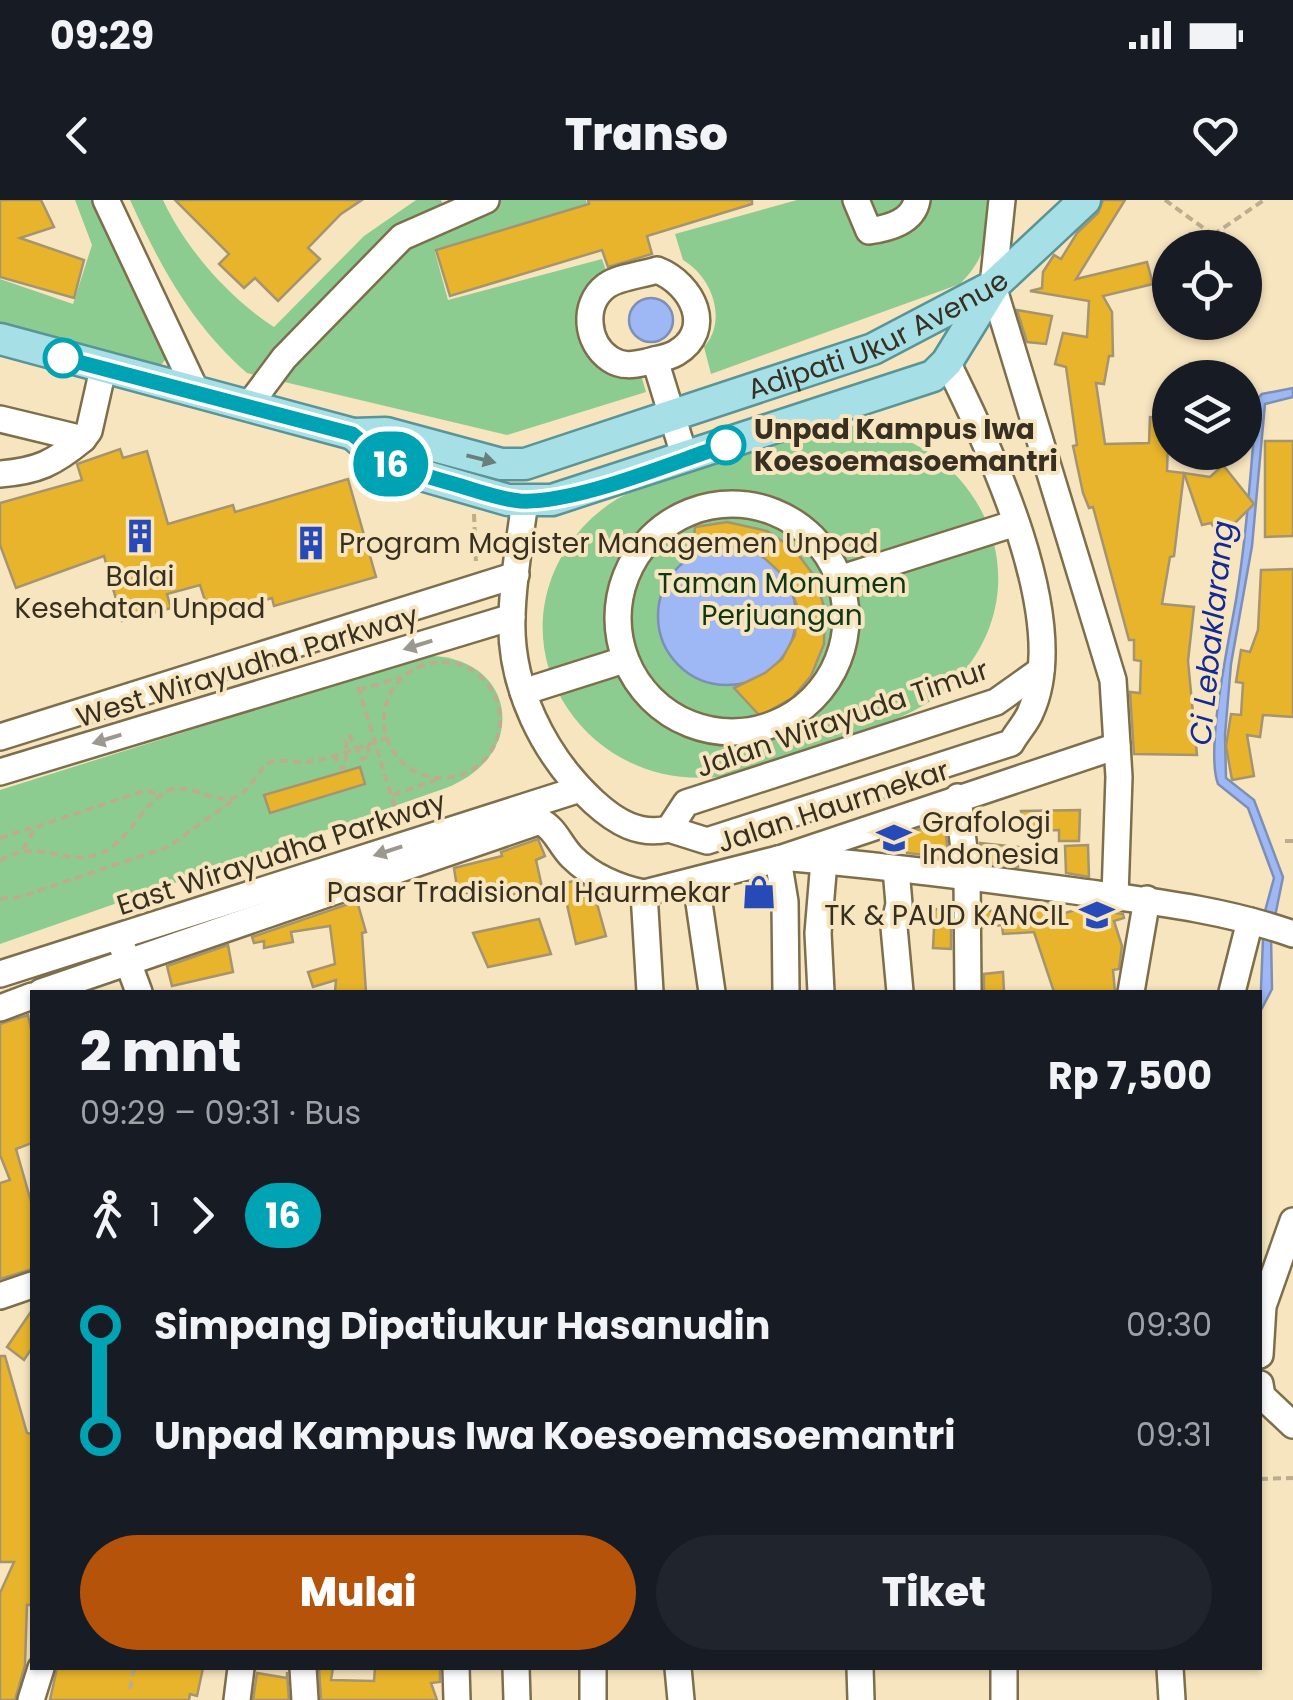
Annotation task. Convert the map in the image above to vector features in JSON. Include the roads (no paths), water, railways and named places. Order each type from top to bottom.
[{"type":"main road","points":[[993,286],[1085,200]]},
{"type":"main road","name":"Adipati Ukur Avenue","points":[[352,434],[382,460],[404,470],[508,500],[552,500],[578,494],[933,376],[948,362],[993,286]]},
{"type":"main road","name":"Adipati Ukur Avenue","points":[[0,339],[352,434],[386,433],[472,457],[525,464],[873,349],[993,286]]},
{"type":"street","points":[[106,200],[197,393]]},
{"type":"street","points":[[249,405],[284,358],[402,238],[486,200]]},
{"type":"street","points":[[856,200],[869,232],[908,218],[917,200]]},
{"type":"street","points":[[1002,200],[993,286],[1113,680],[1119,777],[1115,896]]},
{"type":"street","points":[[657,270],[674,276],[687,288],[695,322],[689,339],[677,352],[655,360],[628,366],[611,360],[598,348],[590,332],[590,314],[596,297],[608,284],[657,270]]},
{"type":"street","points":[[655,360],[685,458]]},
{"type":"street","points":[[525,501],[512,617],[513,646],[523,692],[556,759],[580,789],[607,813],[639,830],[650,834],[670,829],[706,841],[1011,743],[1032,710],[1041,670],[1042,617],[1016,523],[948,362]]},
{"type":"street","points":[[0,474],[26,472],[56,462],[83,440],[89,430],[103,369]]},
{"type":"street","points":[[0,419],[83,440]]},
{"type":"street","points":[[737,504],[780,514],[816,541],[839,579],[846,623],[835,667],[809,703],[770,726],[726,733],[683,722],[647,695],[624,660],[618,612],[629,569],[656,533],[693,511],[737,504]]},
{"type":"street","points":[[839,579],[1016,523]]},
{"type":"street","points":[[0,737],[516,576]]},
{"type":"street","name":"West Wirayudha Parkway","points":[[0,772],[355,678],[512,617]]},
{"type":"street","points":[[523,692],[624,660]]},
{"type":"street","name":"Jalan Wirayuda Timur","points":[[670,829],[686,803],[996,702],[1041,670]]},
{"type":"street","name":"Jalan Haurmekar","points":[[644,893],[780,858],[1117,746]]},
{"type":"street","name":"East Wirayudha Parkway","points":[[0,974],[123,948],[406,845],[580,789]]},
{"type":"street","points":[[958,797],[967,876],[968,990]]},
{"type":"street","points":[[46,990],[123,948],[540,820],[572,856],[610,882],[644,893],[650,990]]},
{"type":"street","points":[[786,990],[785,902],[780,858],[967,876],[1147,900],[1288,933]]},
{"type":"street","points":[[821,990],[818,933],[824,861]]},
{"type":"street","points":[[896,869],[898,904],[894,926],[900,990]]},
{"type":"street","points":[[701,879],[698,896],[712,990]]},
{"type":"street","points":[[1131,990],[1147,900]]},
{"type":"street","points":[[1233,990],[1252,922]]},
{"type":"street","points":[[123,948],[138,990]]},
{"type":"street","points":[[0,1008],[30,997]]},
{"type":"street","points":[[1262,1330],[1264,1306],[1293,1220]]},
{"type":"street","points":[[0,1296],[30,1285]]},
{"type":"street","points":[[1262,1393],[1293,1426]]},
{"type":"street","points":[[31,1700],[40,1670]]},
{"type":"street","points":[[237,1700],[241,1670]]},
{"type":"street","points":[[303,1670],[305,1700]]},
{"type":"street","points":[[456,1670],[457,1700]]},
{"type":"street","points":[[516,1670],[517,1700]]},
{"type":"street","points":[[593,1670],[593,1700]]},
{"type":"street","points":[[678,1670],[682,1700]]},
{"type":"street","points":[[860,1670],[861,1700]]},
{"type":"street","points":[[1004,1670],[1004,1700]]},
{"type":"street","points":[[1170,1670],[1172,1700]]},
{"type":"water","points":[[651,298],[667,304],[673,320],[667,336],[651,342],[635,336],[629,320],[635,304]]},
{"type":"water","points":[[1293,388],[1293,397],[1265,404],[1262,437],[1262,394]]},
{"type":"water","points":[[1250,470],[1259,470],[1252,546],[1231,664],[1225,735],[1226,778],[1254,800],[1283,877],[1271,936],[1272,989],[1262,1008],[1264,915],[1274,878],[1248,808],[1218,784],[1214,746],[1243,550]]},
{"type":"water","points":[[727,547],[753,553],[776,567],[790,590],[796,616],[790,642],[776,665],[753,679],[727,685],[701,679],[678,665],[664,642],[658,616],[664,590],[678,567],[701,553]]},
{"type":"place","name":"Unpad Kampus Iwa Koesoemasoemantri","points":[[726,445]]},
{"type":"place","name":"Balai Kesehatan Unpad","points":[[140,536]]},
{"type":"place","name":"Program Magister Managemen Unpad","points":[[311,543]]},
{"type":"place","name":"Grafologi Indonesia","points":[[894,838]]},
{"type":"place","name":"Pasar Tradisional Haurmekar","points":[[759,892]]},
{"type":"place","name":"TK & PAUD KANCIL","points":[[1097,915]]},
{"type":"park label","name":"Taman Monumen Perjuangan","points":[[782,599]]},
{"type":"water label","name":"Ci Lebaklarang","points":[[1212,633]]}]
